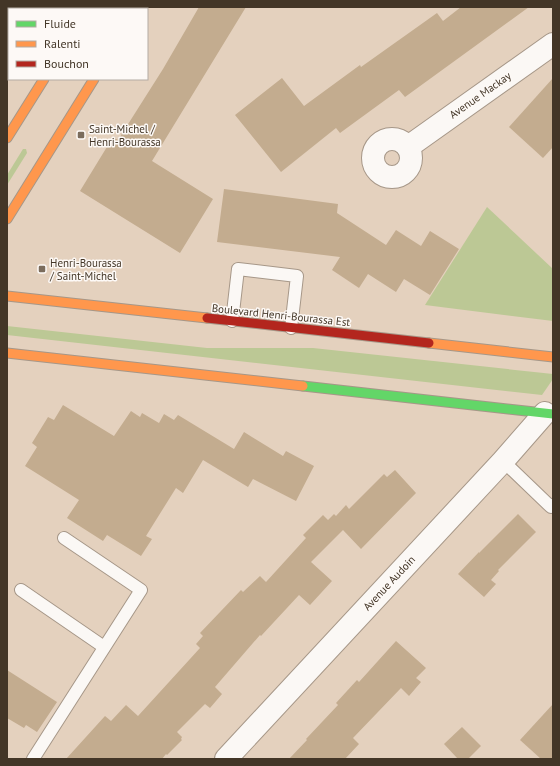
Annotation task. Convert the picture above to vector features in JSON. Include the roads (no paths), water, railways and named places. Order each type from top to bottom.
[{"type":"main road","points":[[7,138],[43,80]]},
{"type":"main road","points":[[7,219],[93,80]]},
{"type":"main road","name":"Boulevard Henri-Bourassa Est","points":[[7,296],[553,357]]},
{"type":"main road","points":[[7,353],[550,412]]},
{"type":"street","name":"Avenue Mackay","points":[[408,147],[553,44]]},
{"type":"street","name":"Avenue Audoin","points":[[226,759],[550,412]]},
{"type":"lane","points":[[232,322],[238,270],[297,276],[291,328]]},
{"type":"lane","points":[[503,461],[552,507],[553,505]]},
{"type":"lane","points":[[33,759],[141,590],[64,538]]},
{"type":"lane","points":[[21,590],[104,647]]},
{"type":"place","name":"Saint-Michel / Henri-Bourassa","points":[[81,135]]},
{"type":"place","name":"Henri-Bourassa / Saint-Michel","points":[[42,269]]}]
